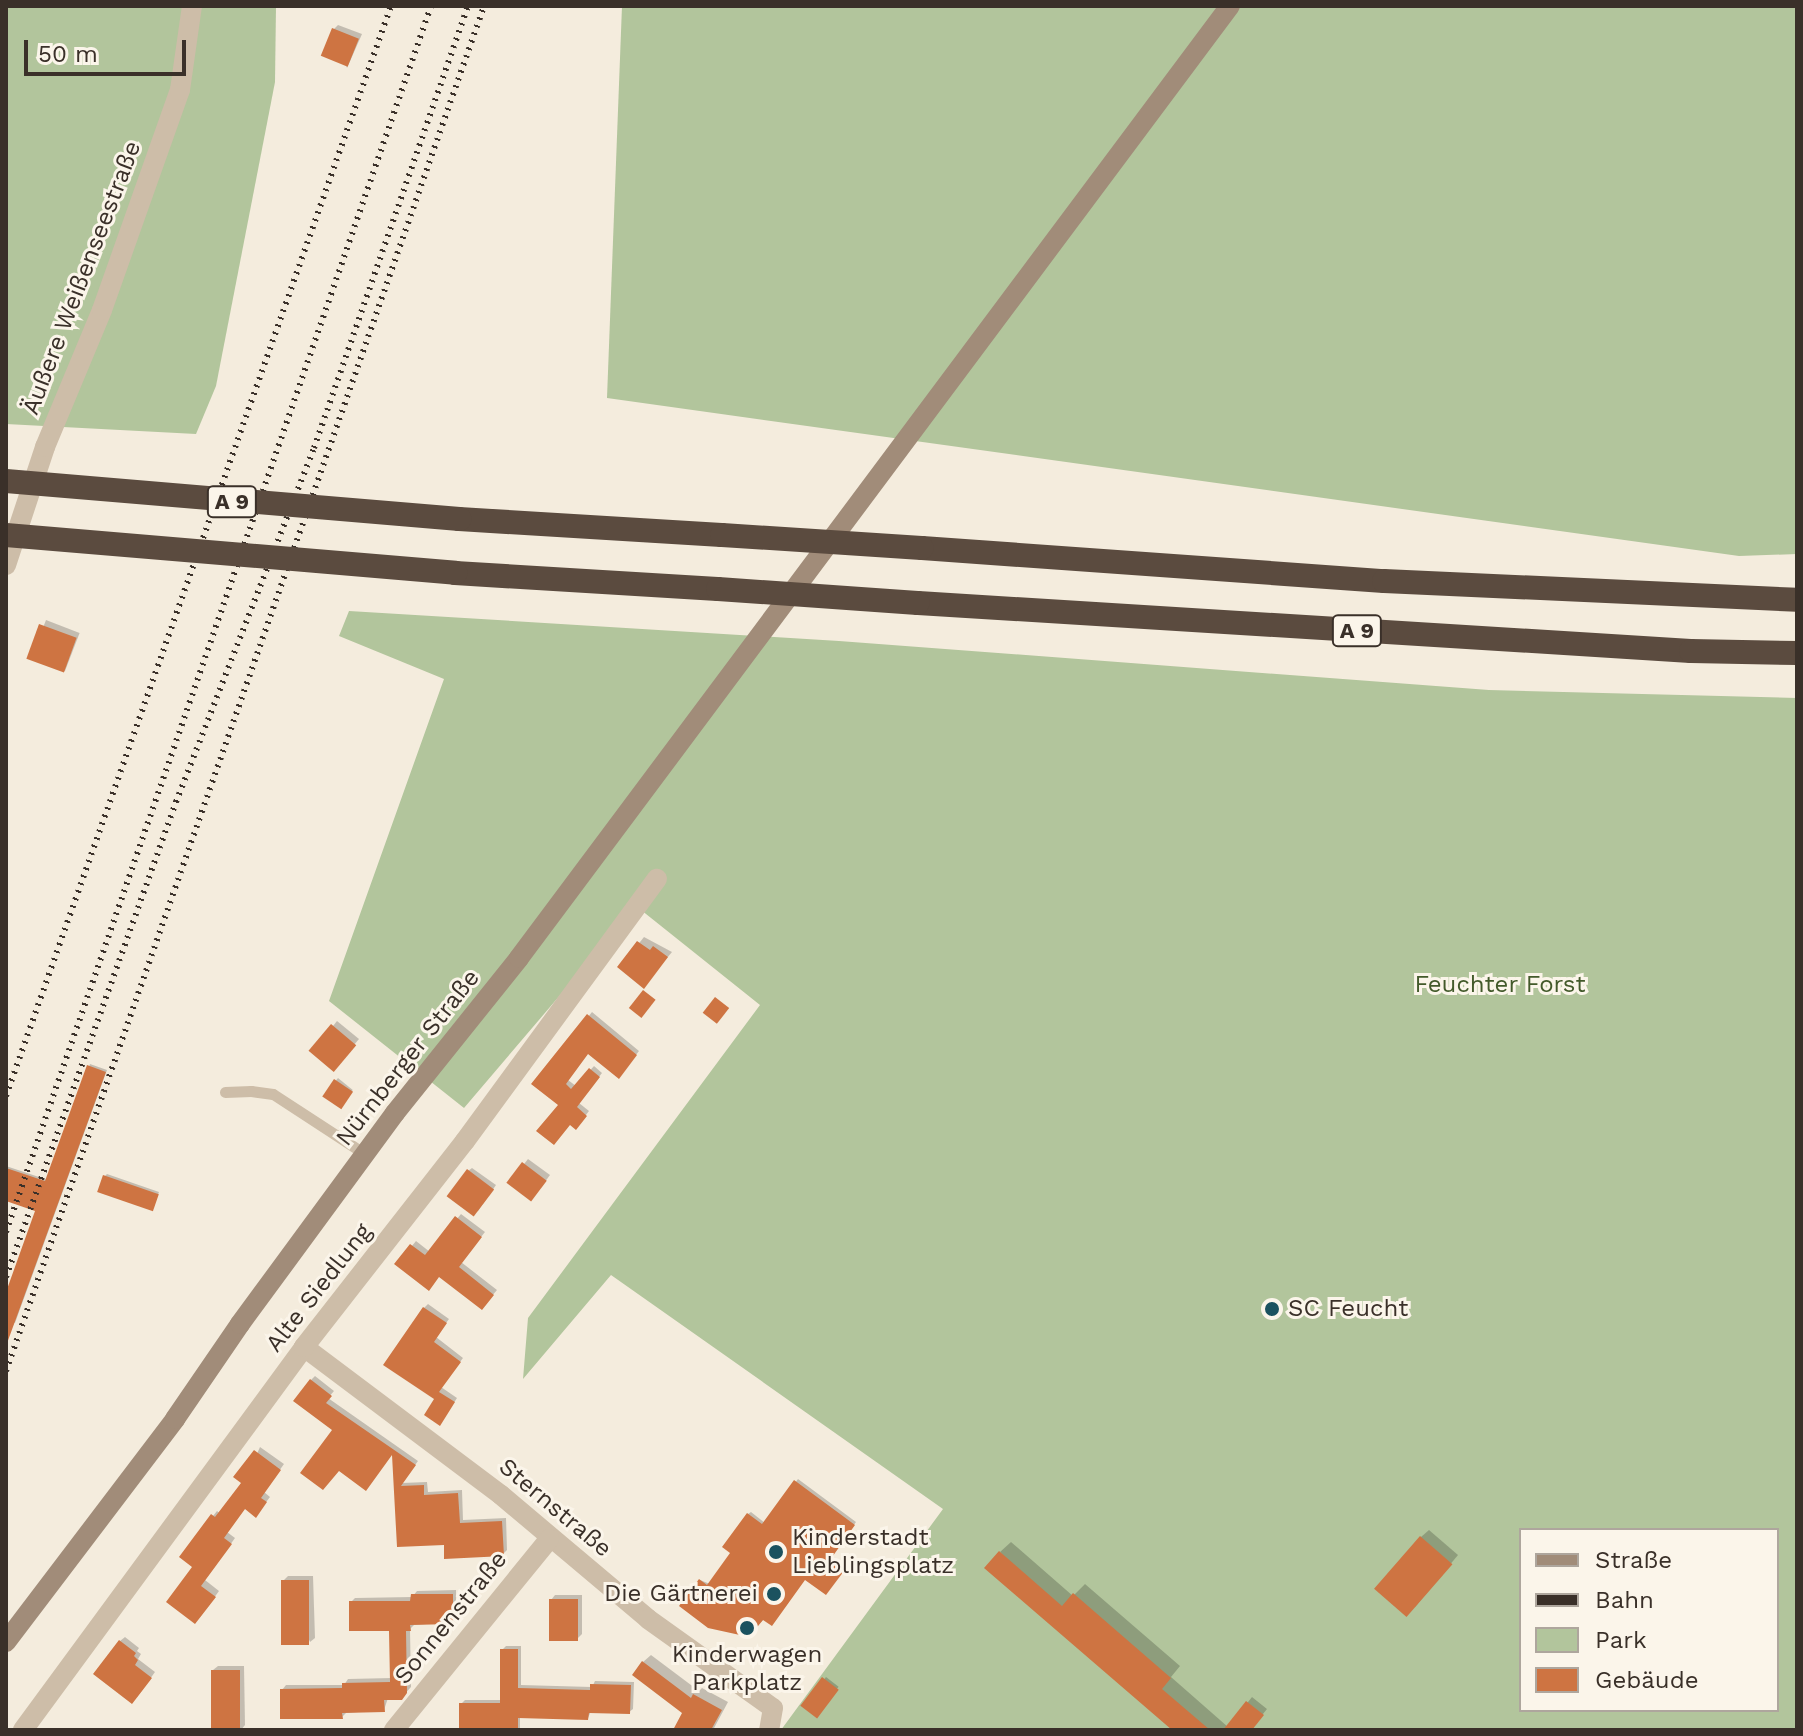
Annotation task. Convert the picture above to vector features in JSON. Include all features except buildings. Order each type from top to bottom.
[{"type":"highway","name":"A 9","points":[[6,481],[459,519],[1384,581],[1797,600]]},
{"type":"highway","name":"A 9","points":[[6,535],[455,573],[1691,651],[1797,653]]},
{"type":"main road","name":"Nürnberger Straße","points":[[6,1642],[175,1419],[365,1154],[519,958],[1230,6]]},
{"type":"street","name":"Äußere Weißenseestraße","points":[[6,565],[45,447],[102,310],[180,90],[192,6]]},
{"type":"street","name":"Alte Siedlung","points":[[23,1730],[304,1347],[457,1152],[657,879]]},
{"type":"street","name":"Sternstraße","points":[[304,1347],[501,1495],[549,1539],[648,1619],[773,1708],[769,1730]]},
{"type":"street","name":"Sonnenstraße","points":[[394,1730],[549,1539]]},
{"type":"lane","points":[[225,1092],[273,1094],[365,1154]]},
{"type":"green space","points":[[6,6],[276,6],[275,82],[216,386],[196,434],[6,424]]},
{"type":"green space","points":[[622,6],[1797,6],[1797,554],[1739,556],[607,398]]},
{"type":"green space","name":"Feuchter Forst","points":[[349,611],[839,641],[1489,690],[1797,698],[1797,1730],[781,1730],[943,1509],[611,1275],[523,1379],[528,1318],[760,1005],[636,906],[464,1108],[329,1001],[444,679],[339,636]]},
{"type":"railway","points":[[6,1096],[391,6]]},
{"type":"railway","points":[[6,1232],[431,6]]},
{"type":"railway","points":[[6,1277],[176,802],[314,448],[468,6]]},
{"type":"railway","points":[[6,1371],[484,6]]},
{"type":"place","name":"SC Feucht","points":[[1272,1309]]},
{"type":"place","name":"Kinderstadt Lieblingsplatz","points":[[776,1552]]},
{"type":"place","name":"Die Gärtnerei","points":[[774,1594]]},
{"type":"place","name":"Kinderwagen Parkplatz","points":[[747,1628]]}]
